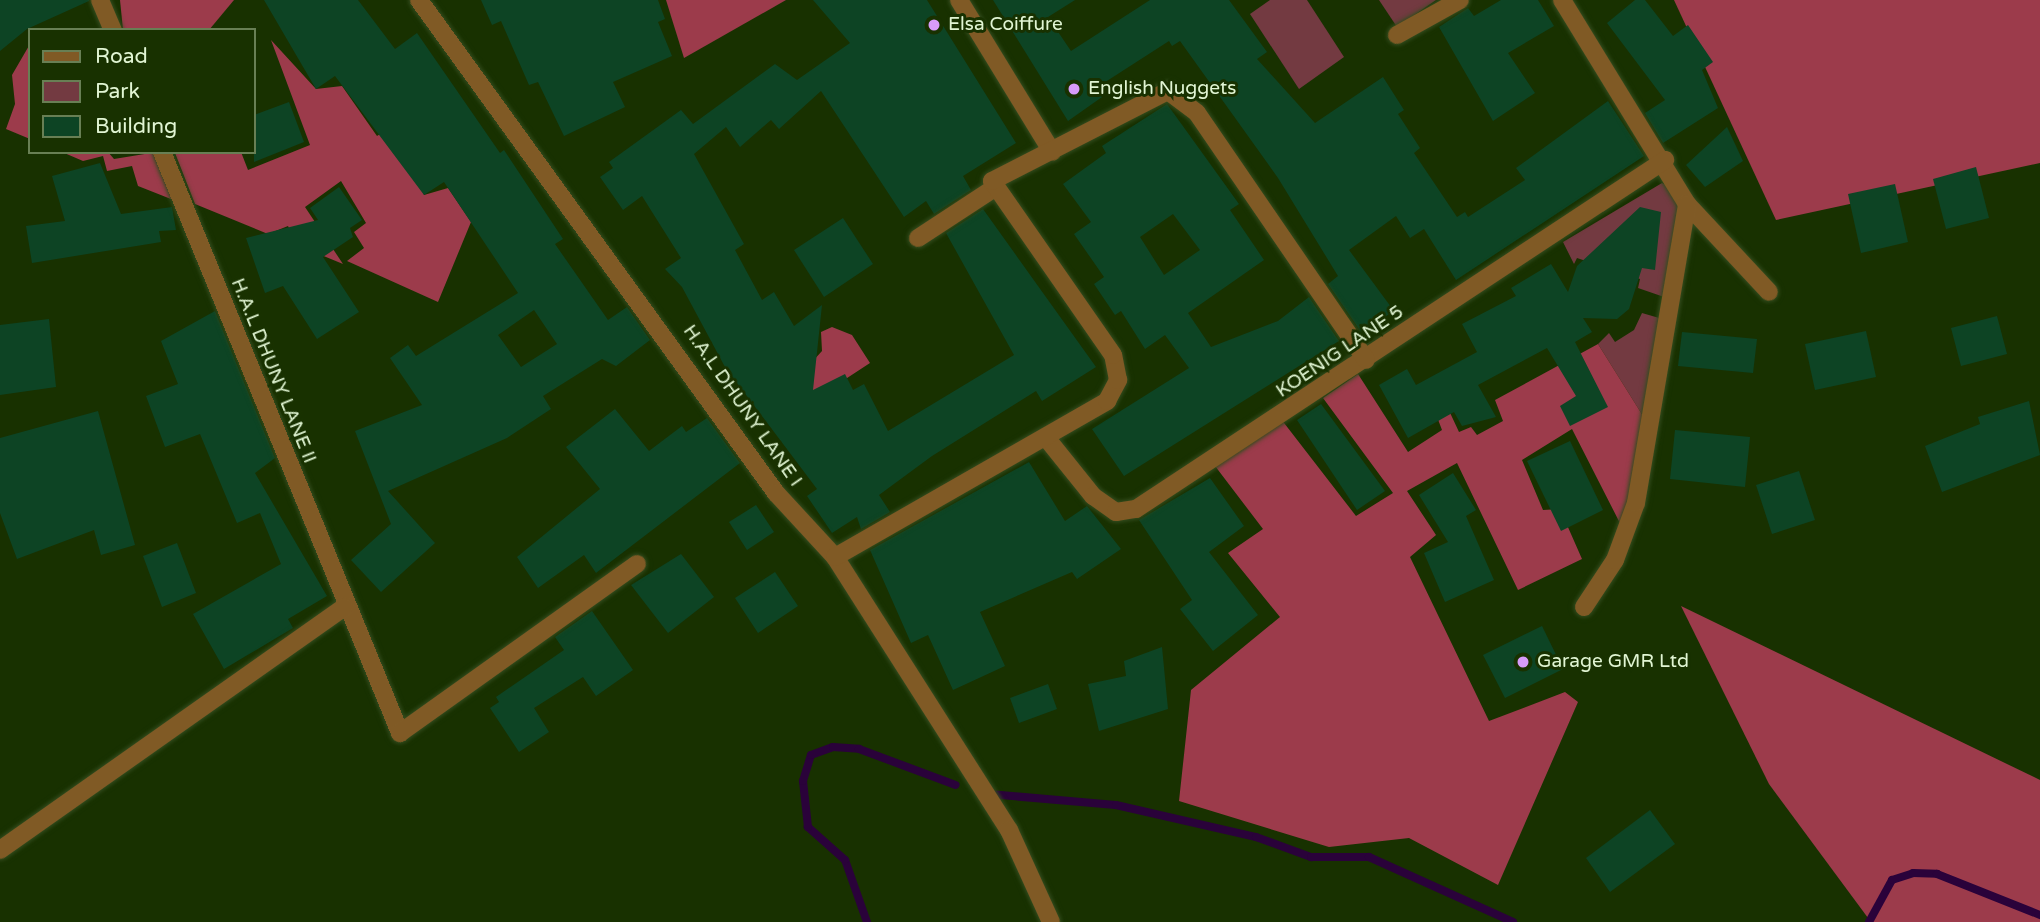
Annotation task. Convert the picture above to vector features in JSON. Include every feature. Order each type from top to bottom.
[{"type":"street","points":[[100,0],[112,28]]},
{"type":"street","name":"H.A.L DHUNY LANE I","points":[[419,0],[776,493],[835,557],[1009,830],[1051,922]]},
{"type":"street","points":[[959,0],[1052,152]]},
{"type":"street","points":[[1397,35],[1460,0]]},
{"type":"street","points":[[1562,0],[1665,160],[1688,204],[1769,292]]},
{"type":"street","points":[[835,557],[1048,440],[1107,401],[1118,380],[1112,355],[992,181],[1168,91],[1184,97],[1366,360]]},
{"type":"street","name":"H.A.L DHUNY LANE II","points":[[163,154],[344,607],[400,733],[637,564]]},
{"type":"street","name":"KOENIG LANE 5","points":[[1048,440],[1093,496],[1116,512],[1136,509],[1366,360],[1665,160]]},
{"type":"street","points":[[918,238],[996,187]]},
{"type":"street","points":[[1584,607],[1615,560],[1636,503],[1688,204]]},
{"type":"street","points":[[0,850],[344,607]]},
{"type":"green space","points":[[1270,0],[1307,0],[1344,57],[1299,89],[1250,14]]},
{"type":"green space","points":[[1379,0],[1436,0],[1397,27]]},
{"type":"green space","points":[[1662,183],[1673,189],[1680,210],[1667,298],[1638,288],[1640,279],[1577,258],[1574,264],[1563,242]]},
{"type":"green space","points":[[1642,313],[1666,320],[1648,424],[1598,344],[1609,333],[1615,342],[1634,330]]},
{"type":"shaded area","points":[[120,0],[234,0],[211,28],[123,28]]},
{"type":"shaded area","points":[[666,0],[786,0],[684,58]]},
{"type":"shaded area","points":[[1674,0],[2040,0],[2040,163],[1776,220]]},
{"type":"shaded area","points":[[271,40],[316,89],[342,86],[377,136],[407,116],[424,195],[448,188],[471,222],[438,302],[347,261],[364,248],[354,232],[366,223],[341,181],[305,207],[343,264],[297,245],[288,226],[268,234],[195,204],[175,154],[242,154],[248,170],[310,145]]},
{"type":"shaded area","points":[[28,47],[28,138],[6,129],[15,104],[12,75]]},
{"type":"shaded area","points":[[67,154],[110,154],[114,159],[158,154],[176,201],[138,186],[132,166],[107,171],[103,156],[83,161]]},
{"type":"shaded area","points":[[832,327],[852,335],[870,363],[815,399],[801,374],[822,351],[821,332]]},
{"type":"shaded area","points":[[1598,344],[1648,424],[1625,533],[1572,429],[1522,460],[1543,510],[1560,509],[1582,559],[1518,590],[1457,463],[1407,491],[1436,535],[1410,557],[1489,721],[1565,692],[1578,702],[1498,885],[1409,838],[1329,847],[1179,801],[1191,690],[1280,617],[1228,553],[1263,529],[1212,462],[1281,419],[1356,516],[1393,493],[1323,398],[1358,374],[1408,452],[1442,430],[1434,409],[1445,402],[1459,432],[1471,427],[1477,435],[1503,421],[1495,400]]},
{"type":"shaded area","points":[[1681,606],[2040,780],[2040,922],[1871,922],[1769,784]]},
{"type":"building","points":[[0,0],[89,0],[28,28],[0,51]]},
{"type":"building","points":[[264,0],[358,0],[395,49],[417,33],[500,153],[504,150],[563,239],[555,244],[608,320],[627,307],[650,340],[616,366],[602,359],[543,396],[551,409],[507,438],[388,491],[435,543],[381,592],[351,560],[391,524],[355,431],[422,405],[390,358],[408,345],[416,356],[518,293],[444,182],[424,195],[335,76],[316,89]],"holes":[[[534,310],[557,344],[521,367],[498,335]]]},
{"type":"building","points":[[481,0],[658,0],[665,19],[658,22],[672,56],[613,82],[625,107],[564,136],[538,82],[529,85],[501,21],[492,25]]},
{"type":"building","points":[[813,0],[927,0],[1016,143],[963,176],[971,190],[934,214],[926,201],[904,217],[821,91],[779,129],[771,120],[740,147],[726,127],[694,154],[744,244],[735,250],[762,300],[774,292],[794,326],[822,305],[813,390],[845,374],[853,390],[864,384],[888,431],[1014,355],[946,233],[983,209],[1096,367],[1042,401],[1036,391],[932,456],[879,495],[890,512],[861,529],[857,517],[832,533],[807,496],[817,489],[725,367],[682,287],[665,269],[681,258],[642,196],[623,210],[600,177],[613,168],[609,162],[681,110],[693,124],[775,64],[797,80],[850,43]]},
{"type":"building","points":[[993,0],[1075,0],[1048,17],[1071,51],[1150,0],[1229,0],[1267,52],[1257,59],[1315,123],[1383,77],[1404,110],[1398,114],[1420,148],[1414,153],[1457,217],[1465,212],[1468,217],[1525,180],[1516,168],[1608,101],[1644,156],[1456,280],[1424,229],[1410,238],[1396,216],[1349,250],[1394,311],[1361,332],[1328,284],[1338,276],[1278,178],[1180,41],[1172,46],[1169,41],[1096,88],[1102,97],[1068,121]]},
{"type":"building","points":[[1501,0],[1538,0],[1554,26],[1508,53],[1535,93],[1493,121],[1439,27],[1468,8],[1474,16]]},
{"type":"building","points":[[1635,0],[1645,0],[1673,36],[1688,25],[1713,62],[1702,70],[1718,108],[1663,143],[1645,113],[1665,100],[1607,23]]},
{"type":"building","points":[[289,102],[304,142],[254,162],[256,114]]},
{"type":"building","points":[[1167,104],[1239,204],[1230,210],[1264,260],[1188,313],[1211,347],[1278,321],[1309,297],[1339,341],[1124,476],[1092,429],[1189,368],[1165,335],[1145,349],[1121,311],[1115,315],[1094,284],[1104,277],[1074,234],[1091,222],[1063,184],[1106,153],[1102,146]],"holes":[[[1173,214],[1200,250],[1164,275],[1140,237]]]},
{"type":"building","points":[[1727,127],[1743,161],[1705,187],[1686,165]]},
{"type":"building","points":[[100,163],[121,214],[172,207],[176,230],[159,231],[161,242],[32,263],[26,226],[65,221],[52,176]]},
{"type":"building","points":[[1976,167],[1989,218],[1946,229],[1933,179]]},
{"type":"building","points":[[1895,184],[1908,242],[1861,253],[1848,194]]},
{"type":"building","points":[[339,187],[362,220],[350,228],[353,237],[323,257],[359,312],[317,339],[283,286],[265,293],[246,238],[318,220],[310,208]]},
{"type":"building","points":[[1640,207],[1661,212],[1655,270],[1642,268],[1629,309],[1617,319],[1583,318],[1592,332],[1575,342],[1608,407],[1570,426],[1560,406],[1576,396],[1547,348],[1478,385],[1496,417],[1462,426],[1454,412],[1408,438],[1379,385],[1407,369],[1416,385],[1477,352],[1462,324],[1516,296],[1511,288],[1551,264],[1568,292],[1577,266]]},
{"type":"building","points":[[843,218],[873,264],[824,297],[794,250]]},
{"type":"building","points":[[215,311],[275,458],[255,473],[327,596],[288,619],[293,628],[224,669],[193,614],[281,564],[260,513],[237,523],[200,434],[165,447],[146,396],[178,384],[161,341]]},
{"type":"building","points":[[1997,316],[2007,354],[1961,366],[1951,328]]},
{"type":"building","points":[[49,319],[56,387],[0,395],[0,325]]},
{"type":"building","points":[[1866,331],[1876,377],[1815,390],[1805,344]]},
{"type":"building","points":[[1682,332],[1757,339],[1753,373],[1678,366]]},
{"type":"building","points":[[2029,401],[2040,455],[1942,492],[1925,446],[1980,424],[1978,417]]},
{"type":"building","points":[[1321,404],[1385,491],[1357,510],[1297,420]]},
{"type":"building","points":[[615,409],[649,451],[682,426],[686,432],[707,418],[740,463],[596,573],[584,555],[538,588],[517,557],[600,489],[566,447]]},
{"type":"building","points":[[98,411],[135,545],[101,555],[94,530],[17,559],[0,513],[0,438]]},
{"type":"building","points":[[1675,430],[1750,437],[1745,487],[1670,479]]},
{"type":"building","points":[[1570,441],[1603,510],[1561,531],[1527,461]]},
{"type":"building","points":[[1029,462],[1065,521],[1087,506],[1121,549],[1077,579],[1072,572],[980,612],[1005,666],[953,690],[928,635],[911,643],[870,550]]},
{"type":"building","points":[[1799,471],[1815,520],[1772,534],[1756,485]]},
{"type":"building","points":[[1453,473],[1476,510],[1466,516],[1494,580],[1445,602],[1424,553],[1448,542],[1419,495]]},
{"type":"building","points":[[1210,478],[1244,526],[1209,552],[1258,615],[1213,651],[1180,609],[1192,600],[1139,520]]},
{"type":"building","points":[[756,505],[774,532],[747,550],[729,522]]},
{"type":"building","points":[[177,543],[196,593],[162,607],[143,556]]},
{"type":"building","points":[[681,554],[714,597],[668,633],[631,585]]},
{"type":"building","points":[[775,572],[798,606],[758,633],[735,598]]},
{"type":"building","points":[[592,611],[633,670],[596,696],[583,677],[534,708],[549,732],[519,752],[490,708],[499,702],[496,697],[564,650],[555,637]]},
{"type":"building","name":"Garage GMR Ltd","points":[[1542,626],[1563,669],[1505,698],[1483,655]]},
{"type":"building","points":[[1162,647],[1168,709],[1099,731],[1088,684],[1126,676],[1124,661]]},
{"type":"building","points":[[1048,684],[1057,709],[1019,723],[1010,698]]},
{"type":"building","points":[[1650,810],[1675,844],[1610,892],[1586,858]]},
{"type":"waterway","points":[[867,922],[845,860],[808,827],[803,781],[811,755],[833,747],[859,749],[956,785]]},
{"type":"waterway","points":[[989,794],[1116,805],[1256,837],[1311,857],[1369,857],[1513,922]]},
{"type":"waterway","points":[[1869,922],[1892,880],[1913,873],[1937,874],[2040,915]]},
{"type":"place","name":"Elsa Coiffure","points":[[934,25]]},
{"type":"place","name":"English Nuggets","points":[[1074,89]]},
{"type":"place","name":"Garage GMR Ltd","points":[[1523,662]]}]
